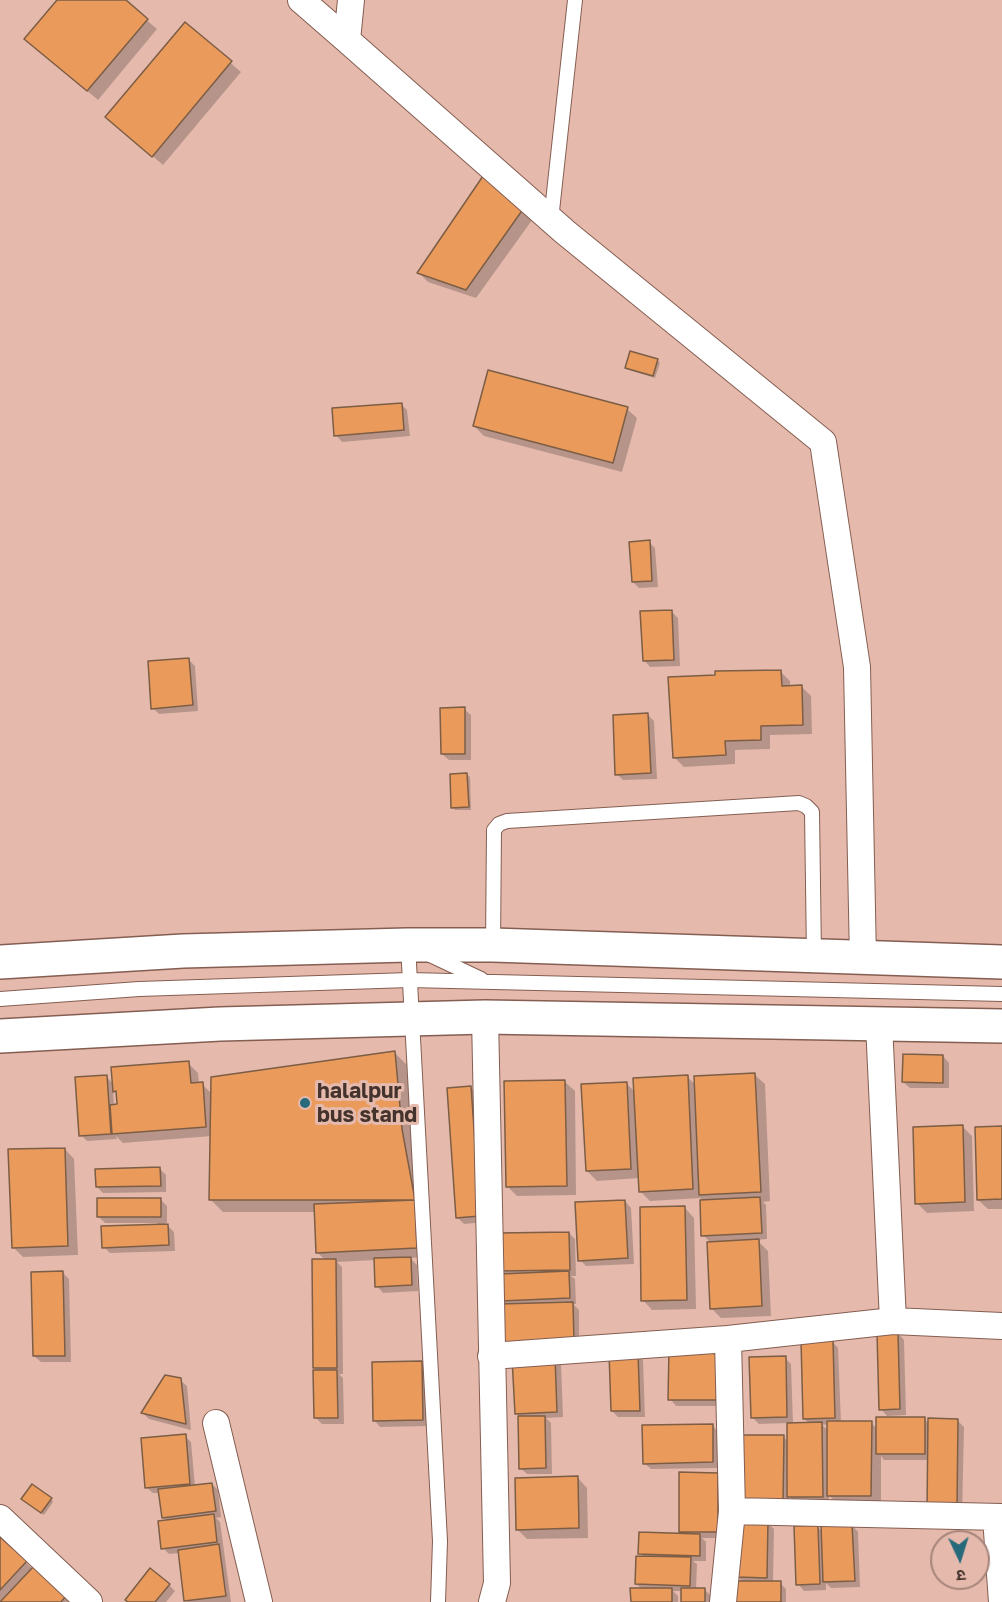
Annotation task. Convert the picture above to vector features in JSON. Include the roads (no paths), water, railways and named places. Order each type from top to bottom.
[{"type":"main road","points":[[0,962],[183,951],[493,945],[1002,962]]},
{"type":"main road","points":[[0,1036],[220,1024],[411,1021],[485,1017],[1002,1026]]},
{"type":"street","points":[[301,0],[551,220],[823,442],[857,667],[862,958]]},
{"type":"street","points":[[347,40],[351,0]]},
{"type":"street","points":[[485,1017],[497,1583],[492,1602]]},
{"type":"street","points":[[879,1024],[893,1321]]},
{"type":"street","points":[[491,1356],[728,1339],[893,1321],[1002,1326]]},
{"type":"street","points":[[723,1602],[732,1511],[728,1339]]},
{"type":"street","points":[[216,1423],[259,1602]]},
{"type":"street","points":[[732,1511],[999,1517],[1002,1602]]},
{"type":"street","points":[[0,1518],[89,1602]]},
{"type":"lane","points":[[551,220],[575,0]]},
{"type":"lane","points":[[493,945],[494,830],[499,824],[507,821],[799,803],[812,812],[814,956]]},
{"type":"lane","points":[[438,1602],[440,1541],[407,945],[486,981]]},
{"type":"lane","points":[[0,999],[139,989],[409,980],[1002,994]]},
{"type":"place","name":"halalpur bus stand","points":[[305,1103]]}]
